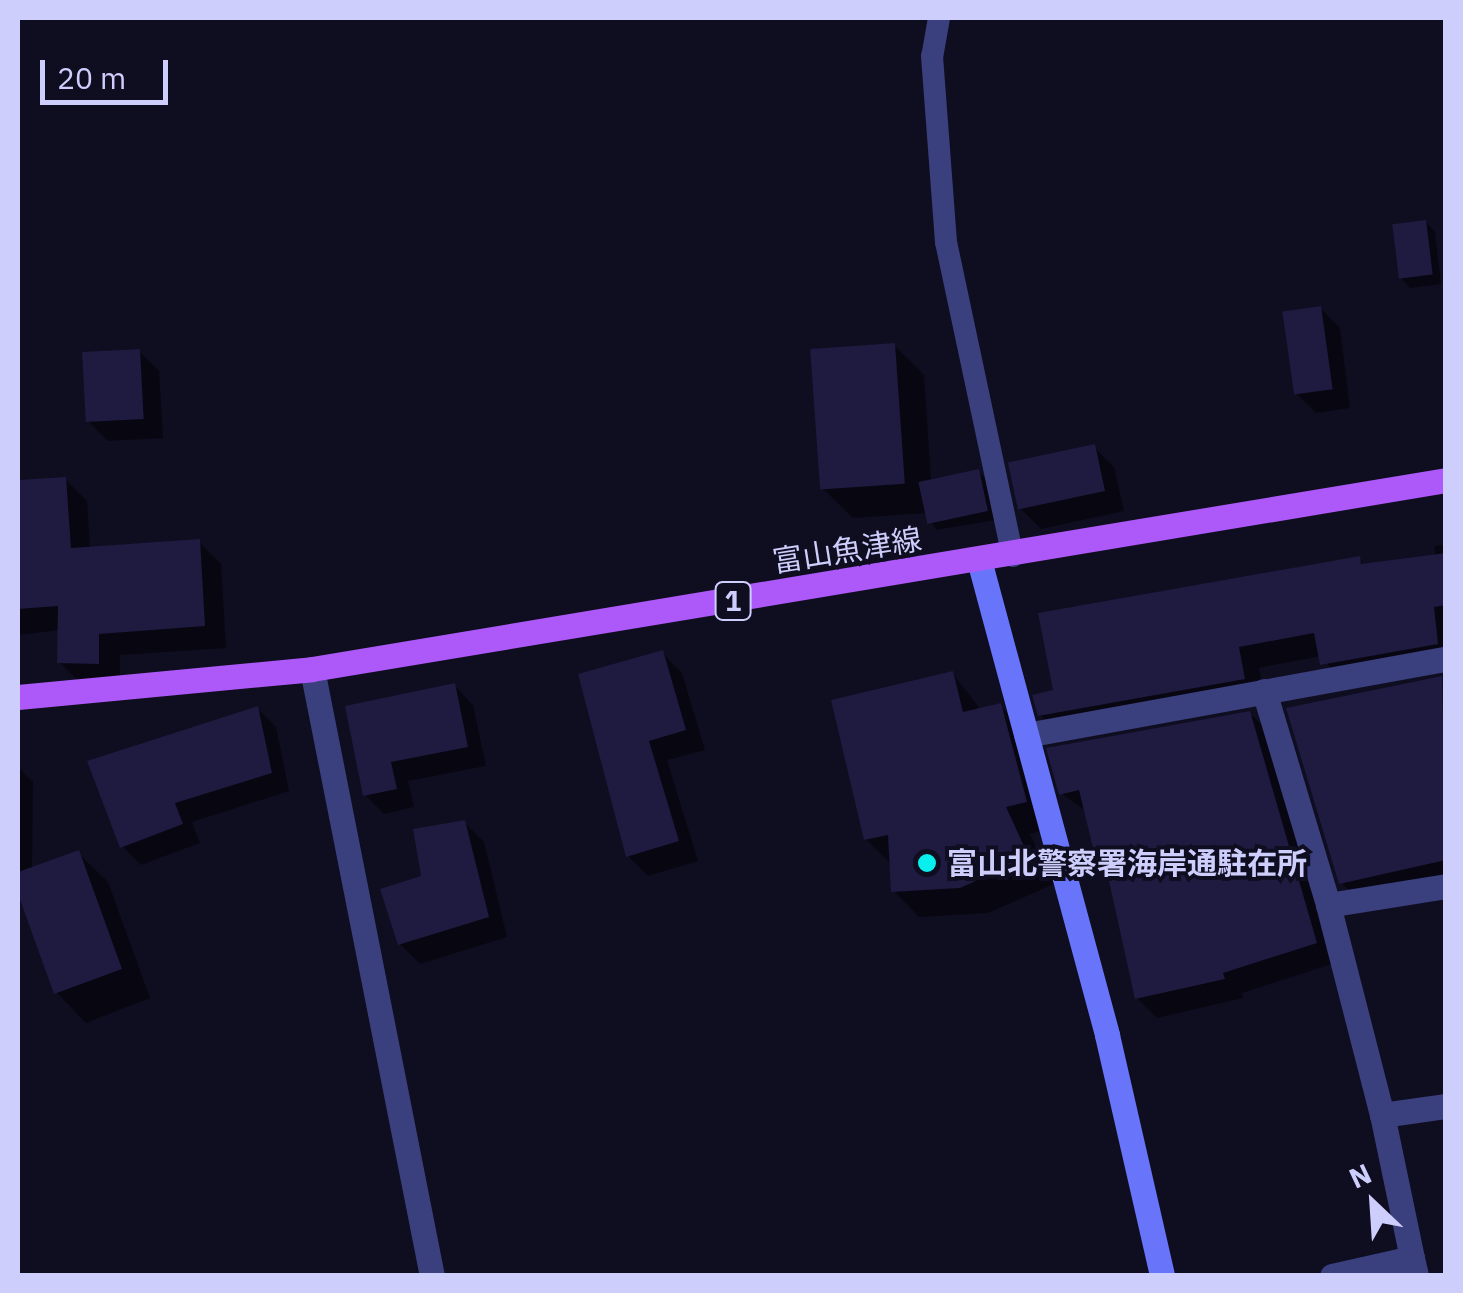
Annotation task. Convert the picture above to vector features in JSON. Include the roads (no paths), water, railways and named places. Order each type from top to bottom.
[{"type":"main road","name":"富山魚津線","points":[[18,697],[312,669],[1013,556],[1446,480]]},
{"type":"street","points":[[979,560],[1107,1035],[1162,1276]]},
{"type":"street","points":[[1026,734],[1446,659]]},
{"type":"street","points":[[312,669],[432,1276]]},
{"type":"street","points":[[1264,691],[1328,905],[1382,1115],[1414,1267],[1332,1276]]},
{"type":"street","points":[[1328,905],[1446,886]]},
{"type":"street","points":[[1382,1115],[1446,1106]]},
{"type":"lane","points":[[939,18],[932,56],[946,242],[1013,556]]},
{"type":"place","name":"富山北警察署海岸通駐在所","points":[[927,863]]}]
